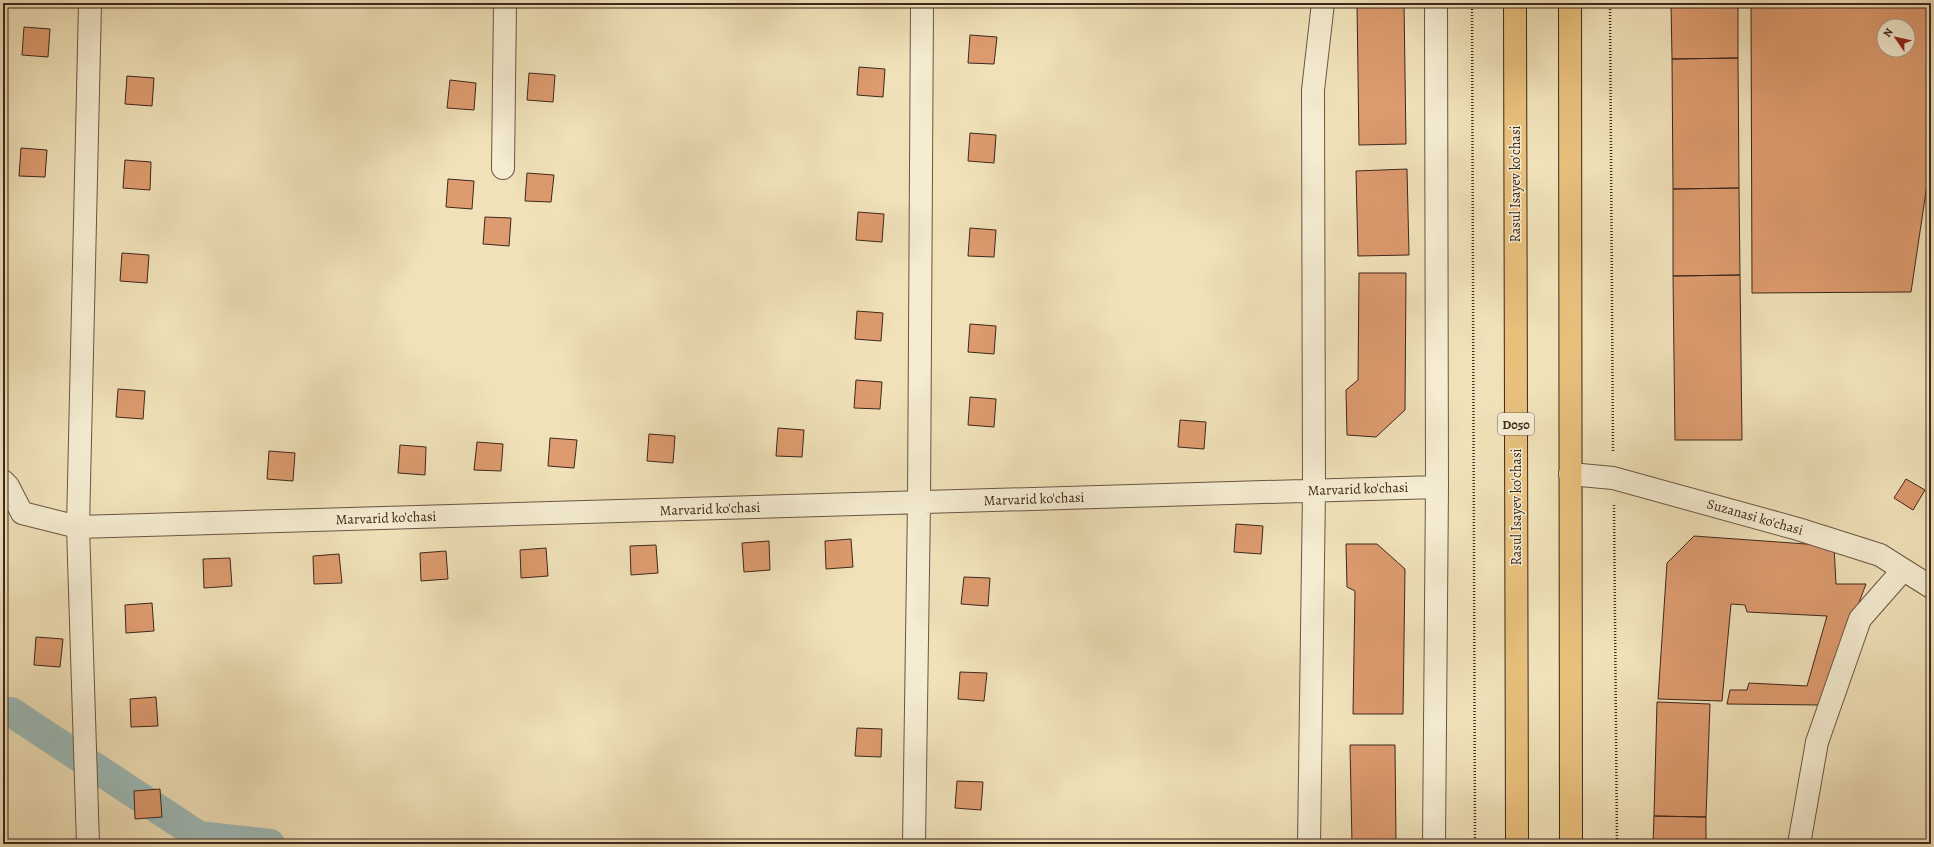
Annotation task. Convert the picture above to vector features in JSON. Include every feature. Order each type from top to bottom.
[{"type":"main road","name":"Rasul Isayev ko'chasi","points":[[1515,3],[1517,844]]},
{"type":"main road","points":[[1570,3],[1571,844]]},
{"type":"street","points":[[88,844],[78,527],[90,3]]},
{"type":"street","points":[[504,168],[505,3]]},
{"type":"street","points":[[914,844],[919,503],[922,3]]},
{"type":"street","points":[[1310,844],[1314,491],[1313,90],[1323,3]]},
{"type":"street","points":[[1434,844],[1437,487],[1436,3]]},
{"type":"street","name":"Suzanasi ko'chasi","points":[[1570,474],[1613,478],[1798,529],[1880,555],[1931,587]]},
{"type":"street","name":"Marvarid ko'chasi","points":[[5,487],[22,513],[78,527],[1437,487]]},
{"type":"street","points":[[1799,844],[1817,742],[1860,619],[1903,570]]},
{"type":"path","points":[[1472,3],[1475,844]]},
{"type":"path","points":[[1610,3],[1617,844]]},
{"type":"building","points":[[449,3],[476,3],[476,7],[449,5]]},
{"type":"building","points":[[1357,3],[1404,3],[1406,144],[1359,145]]},
{"type":"building","points":[[1671,3],[1738,3],[1738,58],[1672,59]]},
{"type":"building","points":[[1751,3],[1931,3],[1931,158],[1911,292],[1752,293]]},
{"type":"building","points":[[24,27],[50,29],[48,57],[22,55]]},
{"type":"building","points":[[970,35],[997,37],[994,64],[968,63]]},
{"type":"building","points":[[1738,58],[1739,188],[1673,189],[1672,59]]},
{"type":"building","points":[[859,67],[885,69],[883,97],[857,95]]},
{"type":"building","points":[[529,73],[555,75],[553,102],[527,100]]},
{"type":"building","points":[[127,76],[154,78],[152,106],[125,104]]},
{"type":"building","points":[[450,80],[476,83],[474,110],[447,108]]},
{"type":"building","points":[[970,133],[996,135],[994,163],[968,161]]},
{"type":"building","points":[[21,148],[47,150],[45,177],[19,176]]},
{"type":"building","points":[[125,160],[151,162],[150,190],[123,188]]},
{"type":"building","points":[[1407,169],[1409,255],[1358,256],[1356,171]]},
{"type":"building","points":[[527,173],[554,175],[551,202],[525,201]]},
{"type":"building","points":[[448,179],[474,181],[472,209],[446,207]]},
{"type":"building","points":[[1739,188],[1740,275],[1673,276],[1673,189]]},
{"type":"building","points":[[858,212],[884,214],[882,242],[856,240]]},
{"type":"building","points":[[485,217],[511,218],[509,246],[483,244]]},
{"type":"building","points":[[970,228],[996,230],[994,257],[968,256]]},
{"type":"building","points":[[122,253],[149,255],[147,283],[120,281]]},
{"type":"building","points":[[1359,273],[1406,273],[1405,410],[1376,437],[1347,435],[1346,390],[1358,380]]},
{"type":"building","points":[[1740,275],[1742,440],[1675,440],[1673,276]]},
{"type":"building","points":[[857,311],[883,313],[881,341],[855,339]]},
{"type":"building","points":[[970,324],[996,326],[994,354],[968,352]]},
{"type":"building","points":[[856,380],[882,382],[880,409],[854,408]]},
{"type":"building","points":[[118,389],[145,391],[143,419],[116,417]]},
{"type":"building","points":[[970,397],[996,399],[994,427],[968,425]]},
{"type":"building","points":[[1180,420],[1206,422],[1204,449],[1178,447]]},
{"type":"building","points":[[778,428],[804,430],[802,457],[776,456]]},
{"type":"building","points":[[649,434],[675,436],[673,463],[647,461]]},
{"type":"building","points":[[550,438],[577,440],[574,468],[548,466]]},
{"type":"building","points":[[477,442],[503,444],[501,471],[474,470]]},
{"type":"building","points":[[400,445],[426,447],[425,475],[398,473]]},
{"type":"building","points":[[269,451],[295,453],[293,481],[267,479]]},
{"type":"building","points":[[1906,479],[1925,490],[1913,510],[1894,498]]},
{"type":"building","points":[[1236,524],[1263,526],[1261,554],[1234,552]]},
{"type":"building","points":[[1694,536],[1834,546],[1836,584],[1866,584],[1820,705],[1727,704],[1730,690],[1747,690],[1749,683],[1807,686],[1827,616],[1747,612],[1745,605],[1731,604],[1722,701],[1658,699],[1667,563]]},
{"type":"building","points":[[851,539],[853,567],[826,569],[825,541]]},
{"type":"building","points":[[769,541],[770,570],[744,572],[742,543]]},
{"type":"building","points":[[1346,544],[1377,544],[1405,569],[1403,714],[1353,714],[1355,591],[1347,587]]},
{"type":"building","points":[[656,545],[658,573],[631,575],[630,546]]},
{"type":"building","points":[[546,548],[548,576],[521,578],[520,550]]},
{"type":"building","points":[[446,551],[448,579],[421,581],[420,553]]},
{"type":"building","points":[[339,554],[342,583],[314,584],[313,556]]},
{"type":"building","points":[[230,558],[232,586],[204,588],[203,559]]},
{"type":"building","points":[[964,577],[990,578],[988,606],[961,604]]},
{"type":"building","points":[[152,603],[154,631],[126,633],[125,605]]},
{"type":"building","points":[[36,637],[63,639],[60,667],[34,665]]},
{"type":"building","points":[[960,672],[987,673],[984,701],[958,699]]},
{"type":"building","points":[[156,697],[158,726],[131,727],[130,699]]},
{"type":"building","points":[[1657,702],[1710,704],[1706,817],[1654,816]]},
{"type":"building","points":[[857,728],[882,729],[881,757],[855,756]]},
{"type":"building","points":[[1350,745],[1395,745],[1396,844],[1352,844]]},
{"type":"building","points":[[957,781],[983,782],[981,810],[955,808]]},
{"type":"building","points":[[160,789],[162,817],[135,819],[134,791]]},
{"type":"building","points":[[1654,816],[1706,817],[1706,844],[1653,844]]},
{"type":"waterway","points":[[3,712],[11,712],[199,836],[270,844]]}]
